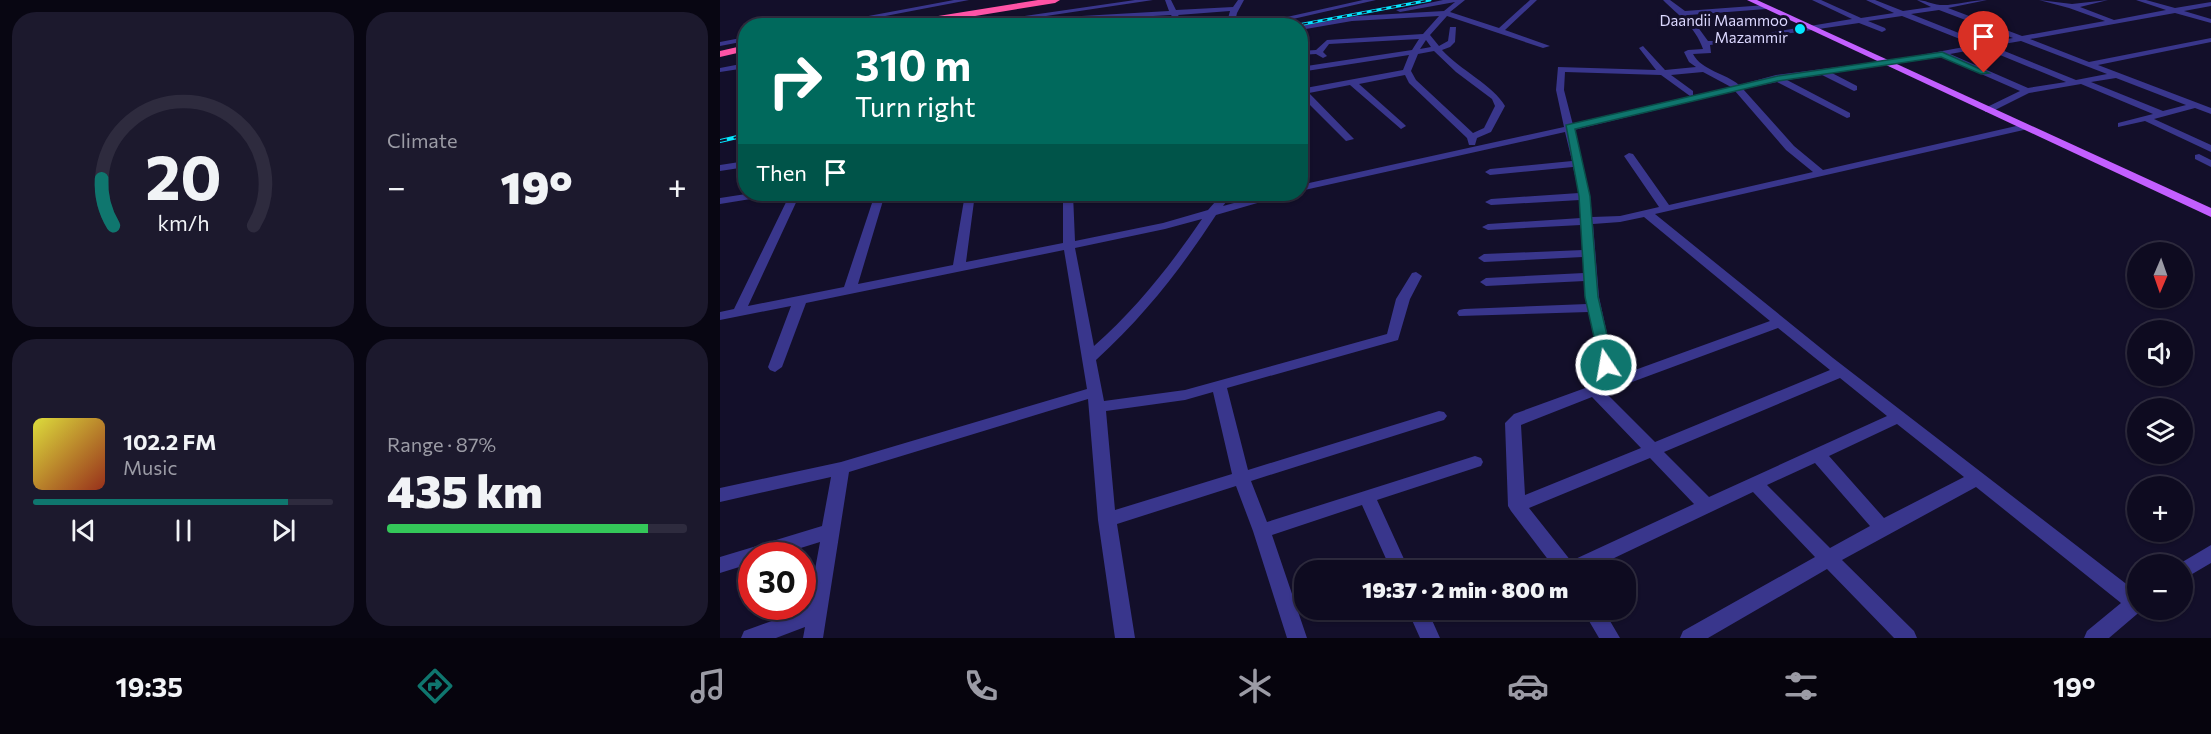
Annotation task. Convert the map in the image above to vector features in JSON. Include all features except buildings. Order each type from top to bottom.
[{"type":"highway","points":[[913,18],[1023,0]]},
{"type":"highway","points":[[943,18],[1055,0]]},
{"type":"highway","points":[[720,54],[738,50]]},
{"type":"highway","points":[[720,59],[738,56]]},
{"type":"main road","points":[[1751,0],[2211,213]]},
{"type":"street","points":[[864,18],[966,0]]},
{"type":"street","points":[[1018,18],[1150,0]]},
{"type":"street","points":[[1168,0],[1177,18]]},
{"type":"street","points":[[1233,18],[1241,0]]},
{"type":"street","points":[[1316,0],[1316,12]]},
{"type":"street","points":[[1287,18],[1373,0]]},
{"type":"street","points":[[1308,27],[1454,0]]},
{"type":"street","points":[[1462,0],[1445,13],[1414,52],[1407,72],[1412,81],[1472,137]]},
{"type":"street","points":[[1500,31],[1534,0]]},
{"type":"street","points":[[1666,0],[1685,13],[1694,23],[1705,43],[1708,51],[1688,52],[1692,60],[1735,86],[1790,148],[1820,173]]},
{"type":"street","points":[[1815,0],[1882,30]]},
{"type":"street","points":[[1869,0],[1979,45],[2162,114]]},
{"type":"street","points":[[1920,0],[2211,111]]},
{"type":"street","points":[[1705,43],[1720,43],[1812,29],[1984,0]]},
{"type":"street","points":[[2042,0],[2071,6],[2111,21]]},
{"type":"street","points":[[2071,6],[2105,0]]},
{"type":"street","points":[[2139,0],[2211,21]]},
{"type":"street","points":[[1308,186],[1569,128],[1775,77],[1882,62],[2211,2]]},
{"type":"street","points":[[1685,13],[1766,7]]},
{"type":"street","points":[[1085,18],[1236,9]]},
{"type":"street","points":[[1350,19],[1445,13],[1546,46]]},
{"type":"street","points":[[1308,69],[1435,49],[1450,44],[1453,40],[1453,29]]},
{"type":"street","points":[[1427,36],[1435,49],[1451,65],[1496,98],[1500,106],[1488,130],[1472,137]]},
{"type":"street","points":[[1317,52],[1323,44],[1332,42],[1427,36]]},
{"type":"street","points":[[2090,64],[2211,40]]},
{"type":"street","points":[[720,44],[738,41]]},
{"type":"street","points":[[1643,48],[1663,73],[1690,93]]},
{"type":"street","points":[[1308,53],[1317,52],[1348,83],[1401,126]]},
{"type":"street","points":[[1938,52],[2027,91]]},
{"type":"street","points":[[720,70],[738,67]]},
{"type":"street","points":[[1606,365],[1590,277],[1585,196],[1560,90],[1561,69],[1663,73],[1704,69]]},
{"type":"street","points":[[1820,70],[1854,88]]},
{"type":"street","points":[[1308,90],[1407,72]]},
{"type":"street","points":[[1988,110],[2027,91],[2120,75]]},
{"type":"street","points":[[1775,77],[1847,115]]},
{"type":"street","points":[[1590,123],[1606,116],[1690,93],[1735,86]]},
{"type":"street","points":[[1308,98],[1349,139]]},
{"type":"street","points":[[2121,125],[2195,105]]},
{"type":"street","points":[[2145,118],[2211,152]]},
{"type":"street","points":[[1488,227],[1588,223],[1646,213],[2025,127]]},
{"type":"street","points":[[1471,148],[1472,137]]},
{"type":"street","points":[[2211,152],[2199,157],[2211,164]]},
{"type":"street","points":[[1629,156],[1666,209]]},
{"type":"street","points":[[1490,172],[1576,164]]},
{"type":"street","points":[[720,168],[738,165]]},
{"type":"street","points":[[1491,202],[1585,196]]},
{"type":"street","points":[[720,201],[738,198]]},
{"type":"street","points":[[739,312],[792,201]]},
{"type":"street","points":[[850,290],[878,201]]},
{"type":"street","points":[[959,268],[969,201]]},
{"type":"street","points":[[1068,201],[1069,245],[1096,400],[1107,520],[1125,638]]},
{"type":"street","points":[[1089,358],[1124,327],[1177,265],[1221,201]]},
{"type":"street","points":[[720,316],[1165,226],[1252,201]]},
{"type":"street","points":[[1646,213],[1777,322],[2127,595]]},
{"type":"street","points":[[1484,258],[1588,253]]},
{"type":"street","points":[[720,495],[842,468],[1096,400],[1185,395],[1393,337],[1403,299],[1416,276]]},
{"type":"street","points":[[1486,282],[1590,277]]},
{"type":"street","points":[[775,367],[800,300]]},
{"type":"street","points":[[1464,313],[1594,308]]},
{"type":"street","points":[[1561,560],[1517,506],[1514,423],[1520,418],[1777,322]]},
{"type":"street","points":[[1517,506],[1840,372]]},
{"type":"street","points":[[1219,385],[1241,477],[1262,531],[1297,638]]},
{"type":"street","points":[[1595,390],[1708,507]]},
{"type":"street","points":[[1107,520],[1439,416]]},
{"type":"street","points":[[1591,560],[1898,417]]},
{"type":"street","points":[[1818,455],[1882,528]]},
{"type":"street","points":[[1262,531],[1475,462]]},
{"type":"street","points":[[813,638],[842,468]]},
{"type":"street","points":[[1690,638],[1882,528],[1978,478]]},
{"type":"street","points":[[1756,485],[1907,638]]},
{"type":"street","points":[[1367,497],[1395,560]]},
{"type":"street","points":[[795,542],[831,531]]},
{"type":"street","points":[[2193,565],[2211,553]]},
{"type":"street","points":[[720,565],[738,559]]},
{"type":"street","points":[[2094,638],[2127,610]]},
{"type":"street","points":[[751,638],[818,614]]},
{"type":"street","points":[[1422,620],[1430,638]]},
{"type":"street","points":[[1599,620],[1610,638]]},
{"type":"railway","points":[[1308,23],[1430,0]]},
{"type":"railway","points":[[720,141],[738,137]]},
{"type":"place","name":"Daandii Maammoo Mazammir","points":[[1800,29]]},
{"type":"route","points":[[1606,365],[1592,297],[1585,196],[1569,128],[1778,79],[1942,54],[1984,73]]}]
